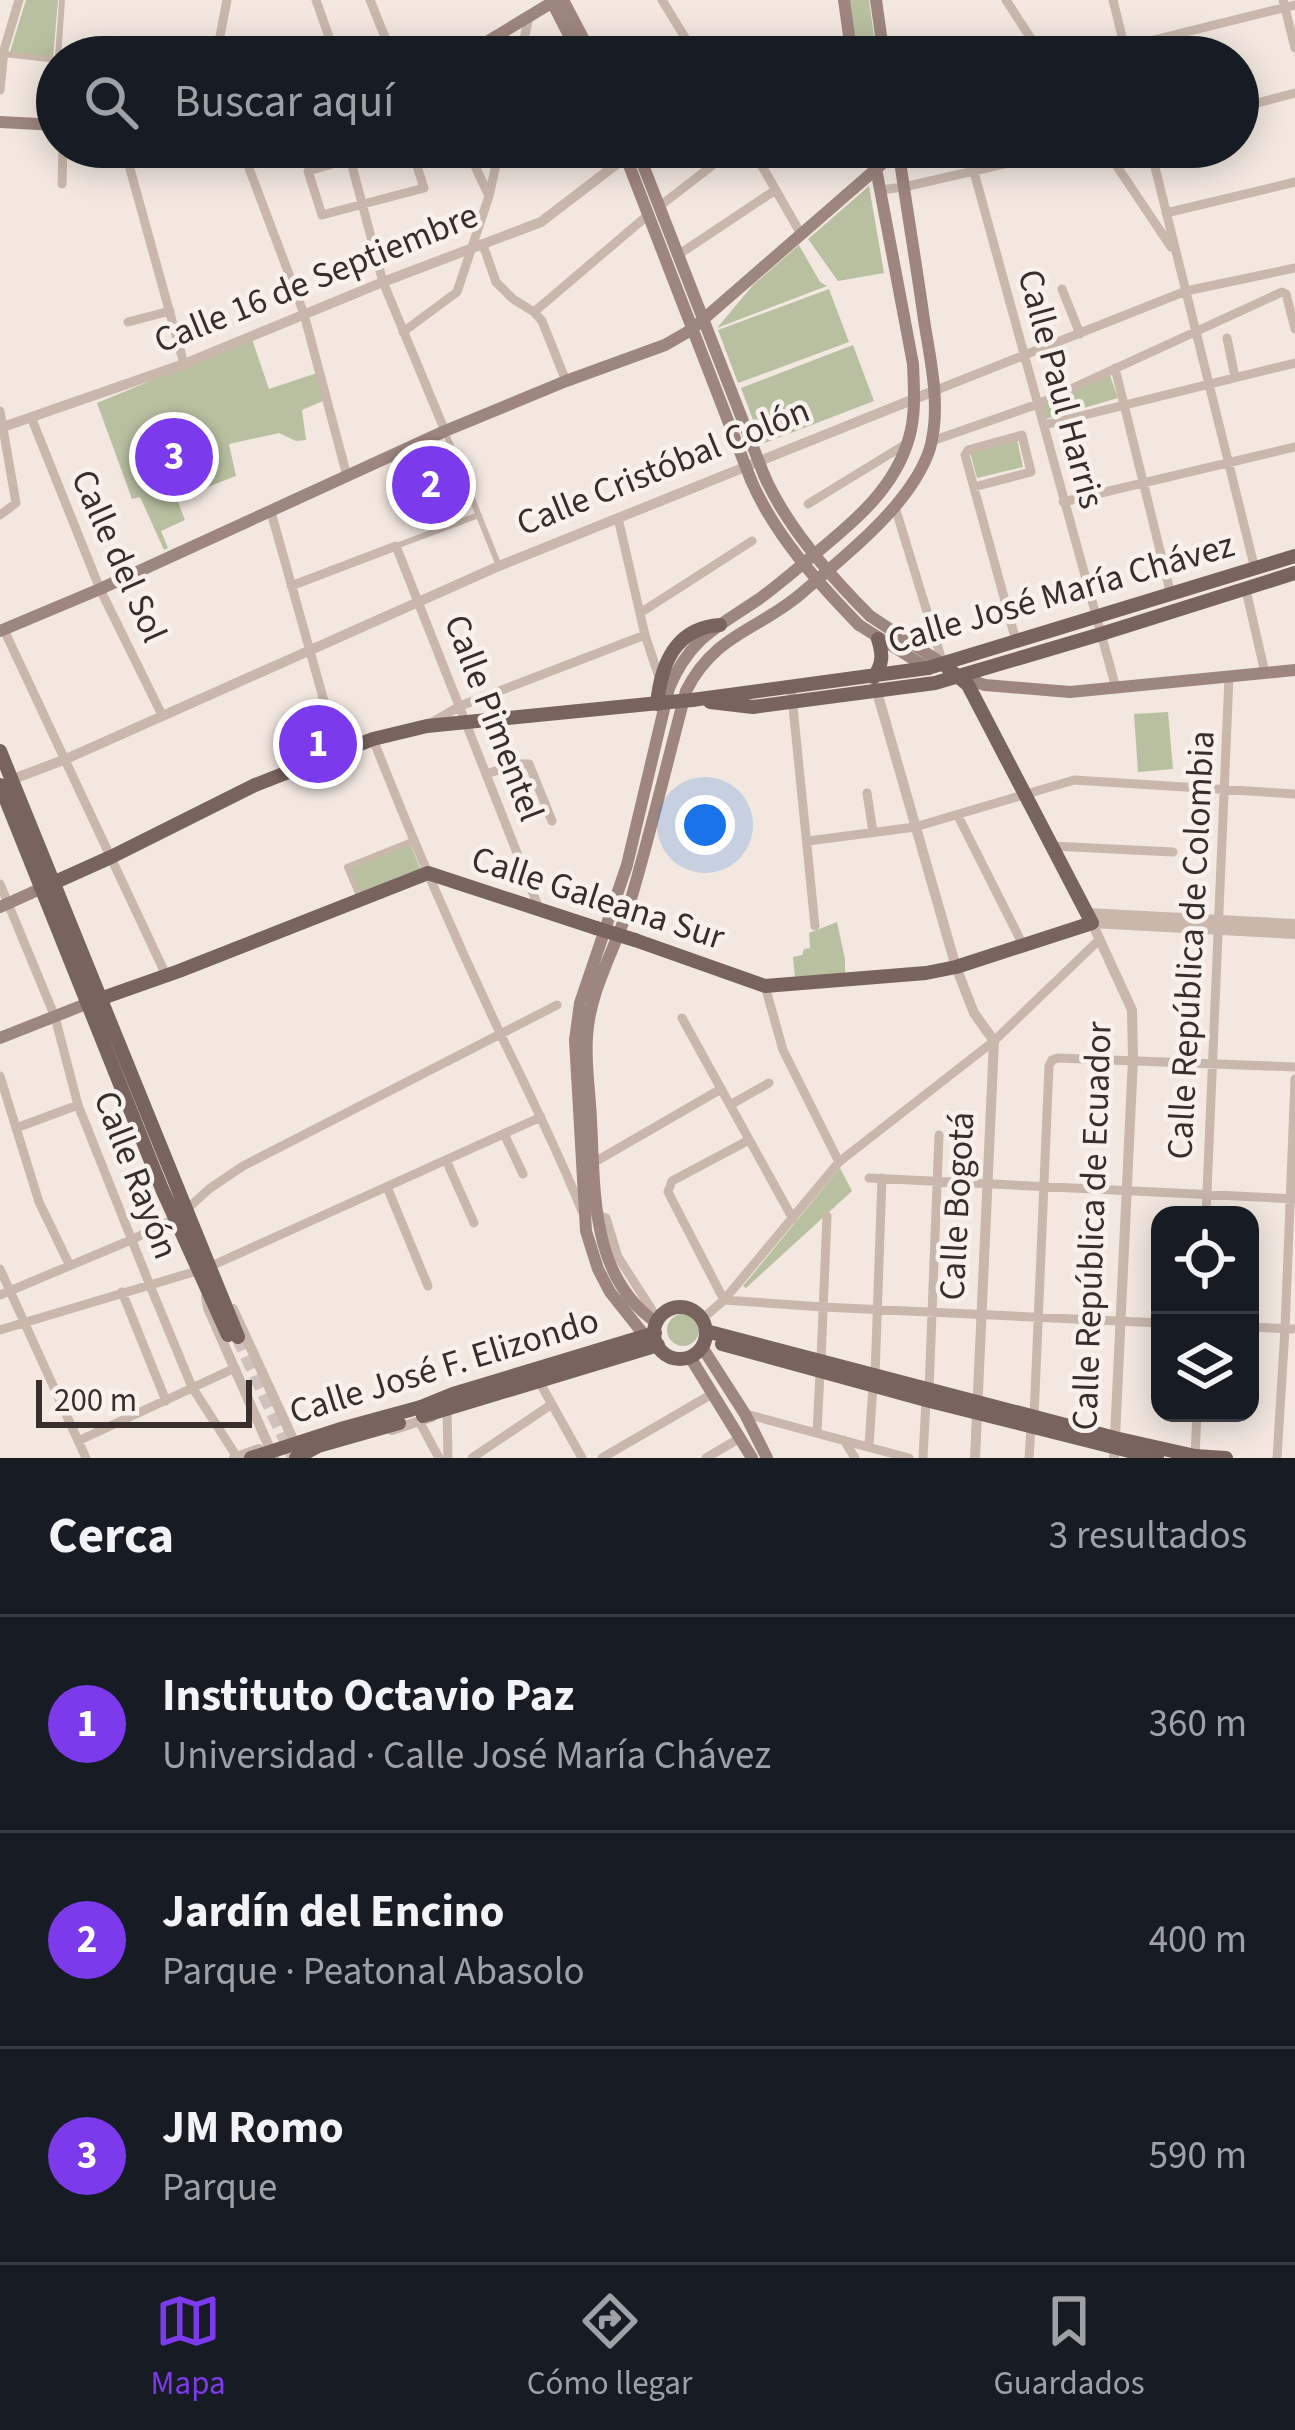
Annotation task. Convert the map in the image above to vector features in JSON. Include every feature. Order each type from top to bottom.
[{"type":"main road","points":[[844,0],[849,36]]},
{"type":"main road","points":[[876,0],[881,36]]},
{"type":"main road","points":[[497,36],[555,1]]},
{"type":"main road","points":[[555,1],[571,36]]},
{"type":"main road","points":[[555,1],[579,36]]},
{"type":"main road","points":[[0,122],[36,124]]},
{"type":"main road","points":[[637,168],[691,330],[758,477],[764,511],[836,602],[945,672]]},
{"type":"main road","points":[[902,168],[934,391],[932,440],[916,478],[895,507],[798,596],[706,658],[686,692],[628,908],[592,1004],[587,1037],[593,1163],[590,1248],[619,1305],[653,1331],[671,1358],[701,1339],[978,1407],[1156,1458]]},
{"type":"main road","points":[[2,630],[446,431],[665,345],[704,320],[876,169],[913,364],[915,398],[908,443],[893,474],[863,514],[766,594],[693,645],[678,666],[627,865],[580,1003],[575,1040],[590,1215]]},
{"type":"main road","points":[[654,210],[704,320],[752,463]]},
{"type":"main road","name":"Calle José María Chávez","points":[[875,685],[945,672],[1016,641],[1295,556]]},
{"type":"main road","name":"Calle José María Chávez","points":[[49,885],[256,785],[373,739],[427,726],[658,703],[696,700],[753,707],[792,695],[945,672],[1101,634],[1295,573]]},
{"type":"main road","points":[[864,621],[883,654],[875,685]]},
{"type":"main road","points":[[658,703],[659,677],[672,652],[703,626],[720,626]]},
{"type":"main road","points":[[878,639],[945,672],[985,685],[1023,690],[1070,692],[1295,670]]},
{"type":"main road","name":"Calle República de Ecuador","points":[[945,672],[1025,796],[1089,918]]},
{"type":"main road","points":[[0,751],[4,783],[234,1339]]},
{"type":"main road","name":"Calle Galeana Sur","points":[[93,1001],[428,873],[765,986],[956,967],[1089,918]]},
{"type":"main road","points":[[5,905],[49,885]]},
{"type":"main road","points":[[0,1038],[93,1001]]},
{"type":"main road","points":[[653,1331],[664,1313],[681,1307],[693,1310],[712,1394],[752,1458]]},
{"type":"main road","name":"Calle José F. Elizondo","points":[[453,1404],[540,1382],[653,1331]]},
{"type":"main road","name":"Calle José F. Elizondo","points":[[304,1454],[318,1445],[421,1415],[653,1331]]},
{"type":"main road","points":[[701,1339],[767,1458]]},
{"type":"main road","name":"Calle José F. Elizondo","points":[[251,1458],[304,1440],[421,1415]]},
{"type":"main road","points":[[1115,1448],[1226,1458]]},
{"type":"street","points":[[0,90],[3,51],[19,0]]},
{"type":"street","points":[[59,36],[62,0]]},
{"type":"street","points":[[219,36],[227,0]]},
{"type":"street","points":[[316,0],[329,36]]},
{"type":"street","points":[[370,0],[385,36]]},
{"type":"street","points":[[662,0],[684,36]]},
{"type":"street","points":[[1006,0],[1029,36]]},
{"type":"street","points":[[1113,0],[1122,36]]},
{"type":"street","points":[[1180,36],[1288,4],[1295,48]]},
{"type":"street","points":[[525,36],[529,17]]},
{"type":"street","points":[[3,51],[36,56]]},
{"type":"street","points":[[1259,102],[1295,93]]},
{"type":"street","points":[[62,168],[62,184]]},
{"type":"street","points":[[130,168],[184,364]]},
{"type":"street","points":[[249,168],[304,314],[347,476]]},
{"type":"street","points":[[311,168],[308,175],[322,215],[424,188],[418,168]]},
{"type":"street","points":[[351,168],[383,282],[499,566]]},
{"type":"street","points":[[476,168],[489,196]]},
{"type":"street","points":[[403,332],[457,292],[478,247],[495,168]]},
{"type":"street","name":"Calle 16 de Septiembre","points":[[2,428],[184,364],[541,222],[608,168]]},
{"type":"street","points":[[534,312],[709,168]]},
{"type":"street","points":[[762,168],[800,234]]},
{"type":"street","points":[[880,190],[991,168]]},
{"type":"street","points":[[1118,168],[1177,256]]},
{"type":"street","points":[[1155,168],[1255,569]]},
{"type":"street","name":"Calle Paul Harris","points":[[974,172],[1116,688]]},
{"type":"street","points":[[1166,213],[1295,182]]},
{"type":"street","points":[[678,255],[774,191]]},
{"type":"street","points":[[478,247],[496,282],[542,322],[566,381]]},
{"type":"street","name":"Calle Cristóbal Colón","points":[[4,783],[66,760],[499,566],[752,463],[1186,291],[1295,268]]},
{"type":"street","points":[[1062,290],[1080,334]]},
{"type":"street","points":[[932,440],[1038,404],[1285,292],[1295,328]]},
{"type":"street","points":[[128,322],[170,310]]},
{"type":"street","points":[[1227,338],[1235,377]]},
{"type":"street","points":[[1044,425],[1295,363]]},
{"type":"street","points":[[1115,368],[1171,595]]},
{"type":"street","points":[[0,411],[16,503],[0,515]]},
{"type":"street","name":"Calle del Sol","points":[[31,417],[100,589],[162,716]]},
{"type":"street","points":[[974,487],[1028,474],[1031,468],[1022,435],[965,452],[974,487],[1016,641]]},
{"type":"street","points":[[808,504],[908,443]]},
{"type":"street","points":[[1063,502],[1295,447]]},
{"type":"street","points":[[895,507],[945,672]]},
{"type":"street","points":[[271,512],[338,751]]},
{"type":"street","points":[[291,586],[479,515]]},
{"type":"street","points":[[618,518],[659,677]]},
{"type":"street","points":[[640,613],[752,541]]},
{"type":"street","name":"Calle Pimentel","points":[[396,546],[540,911]]},
{"type":"street","points":[[1246,590],[1265,673]]},
{"type":"street","points":[[2,630],[166,975]]},
{"type":"street","points":[[427,726],[460,706],[645,635]]},
{"type":"street","name":"Calle República de Colombia","points":[[1206,1206],[1229,676]]},
{"type":"street","points":[[875,685],[956,967],[974,1013],[994,1041]]},
{"type":"street","points":[[792,695],[815,926]]},
{"type":"street","points":[[373,739],[500,1034],[590,1215],[607,1218],[618,1257],[652,1310],[653,1331]]},
{"type":"street","points":[[487,774],[530,764],[552,821]]},
{"type":"street","points":[[808,841],[915,827],[1074,780],[1295,794]]},
{"type":"street","points":[[867,793],[873,832]]},
{"type":"street","points":[[958,816],[1023,945]]},
{"type":"street","points":[[360,899],[347,867],[413,841]]},
{"type":"street","points":[[1052,846],[1173,852]]},
{"type":"street","name":"Calle Rayón","points":[[0,884],[55,1017],[77,1105],[131,1240],[192,1387],[236,1458]]},
{"type":"street","points":[[1089,918],[1295,934]]},
{"type":"street","points":[[1089,918],[1132,926],[1295,924]]},
{"type":"street","name":"Calle República de Ecuador","points":[[1089,918],[1132,1010],[1115,1448]]},
{"type":"street","points":[[701,1339],[724,1300],[839,1162],[994,1041],[1100,939],[1132,926]]},
{"type":"street","points":[[765,986],[783,1049],[839,1162]]},
{"type":"street","points":[[5,1293],[180,1215],[243,1166],[557,1005]]},
{"type":"street","points":[[682,1018],[793,1219]]},
{"type":"street","name":"Calle Bogotá","points":[[976,1458],[994,1041]]},
{"type":"street","points":[[1029,1458],[1052,1060],[1295,1067]]},
{"type":"street","points":[[0,1076],[39,1202],[70,1266]]},
{"type":"street","points":[[1277,1458],[1290,1329],[1295,1079]]},
{"type":"street","points":[[730,1105],[770,1083]]},
{"type":"street","points":[[593,1163],[721,1089]]},
{"type":"street","points":[[16,1128],[77,1105]]},
{"type":"street","points":[[0,1330],[122,1292],[206,1277],[541,1117]]},
{"type":"street","points":[[504,1134],[523,1174]]},
{"type":"street","points":[[923,1458],[939,1135]]},
{"type":"street","points":[[724,1300],[668,1186],[749,1140]]},
{"type":"street","points":[[446,1160],[474,1223]]},
{"type":"street","points":[[869,1178],[1293,1198]]},
{"type":"street","points":[[869,1445],[882,1178]]},
{"type":"street","points":[[387,1187],[428,1286]]},
{"type":"street","points":[[817,1432],[827,1216]]},
{"type":"street","points":[[0,1269],[5,1293],[86,1458]]},
{"type":"street","points":[[206,1277],[208,1308],[269,1455]]},
{"type":"street","points":[[206,1277],[227,1297],[304,1454]]},
{"type":"street","points":[[122,1292],[166,1401]]},
{"type":"street","points":[[724,1300],[1151,1323]]},
{"type":"street","points":[[1259,1327],[1290,1329]]},
{"type":"street","points":[[78,1441],[235,1368]]},
{"type":"street","points":[[540,1382],[583,1458]]},
{"type":"street","points":[[602,1458],[712,1394]]},
{"type":"street","points":[[252,1409],[267,1412],[275,1399]]},
{"type":"street","points":[[269,1455],[304,1454],[327,1428],[453,1404],[443,1458]]},
{"type":"street","points":[[472,1458],[552,1404]]},
{"type":"street","points":[[745,1414],[817,1432],[848,1451],[869,1445],[909,1458]]},
{"type":"street","points":[[421,1415],[443,1458]]},
{"type":"street","points":[[1195,1456],[1197,1422]]},
{"type":"street","points":[[706,1458],[740,1438]]},
{"type":"street","points":[[236,1458],[304,1454]]},
{"type":"green space","points":[[26,0],[58,0],[55,36],[36,36],[36,57],[9,55]]},
{"type":"green space","points":[[849,0],[869,0],[874,36],[855,36]]},
{"type":"green space","points":[[869,186],[884,273],[838,281],[808,239]]},
{"type":"green space","points":[[799,245],[827,286],[717,328],[753,285]]},
{"type":"green space","points":[[829,289],[849,342],[738,383],[718,330]]},
{"type":"green space","points":[[252,339],[269,389],[317,373],[323,401],[302,410],[306,440],[279,433],[229,444],[236,476],[177,499],[185,520],[161,531],[168,548],[164,550],[140,497],[132,499],[97,403]]},
{"type":"green space","points":[[853,345],[874,401],[762,444],[741,388]]},
{"type":"green space","points":[[1109,373],[1118,398],[1046,419],[1041,405]]},
{"type":"green space","points":[[1017,439],[1023,467],[977,478],[970,452]]},
{"type":"green space","points":[[439,440],[471,506],[423,530],[391,463]]},
{"type":"green space","points":[[1168,712],[1173,769],[1138,772],[1134,714]]},
{"type":"green space","points":[[410,843],[421,870],[361,895],[350,869]]},
{"type":"green space","points":[[837,922],[845,973],[795,978],[793,957],[810,948],[809,933]]},
{"type":"green space","points":[[840,1168],[852,1191],[743,1286]]},
{"type":"green space","points":[[683,1314],[695,1318],[699,1330],[695,1342],[683,1346],[671,1342],[667,1330],[671,1318]]},
{"type":"tunnel","points":[[238,1337],[294,1458]]},
{"type":"place","name":"JM Romo","points":[[174,457]]},
{"type":"place","name":"Jardín del Encino","points":[[431,485]]},
{"type":"place","name":"Instituto Octavio Paz","points":[[318,744]]}]
